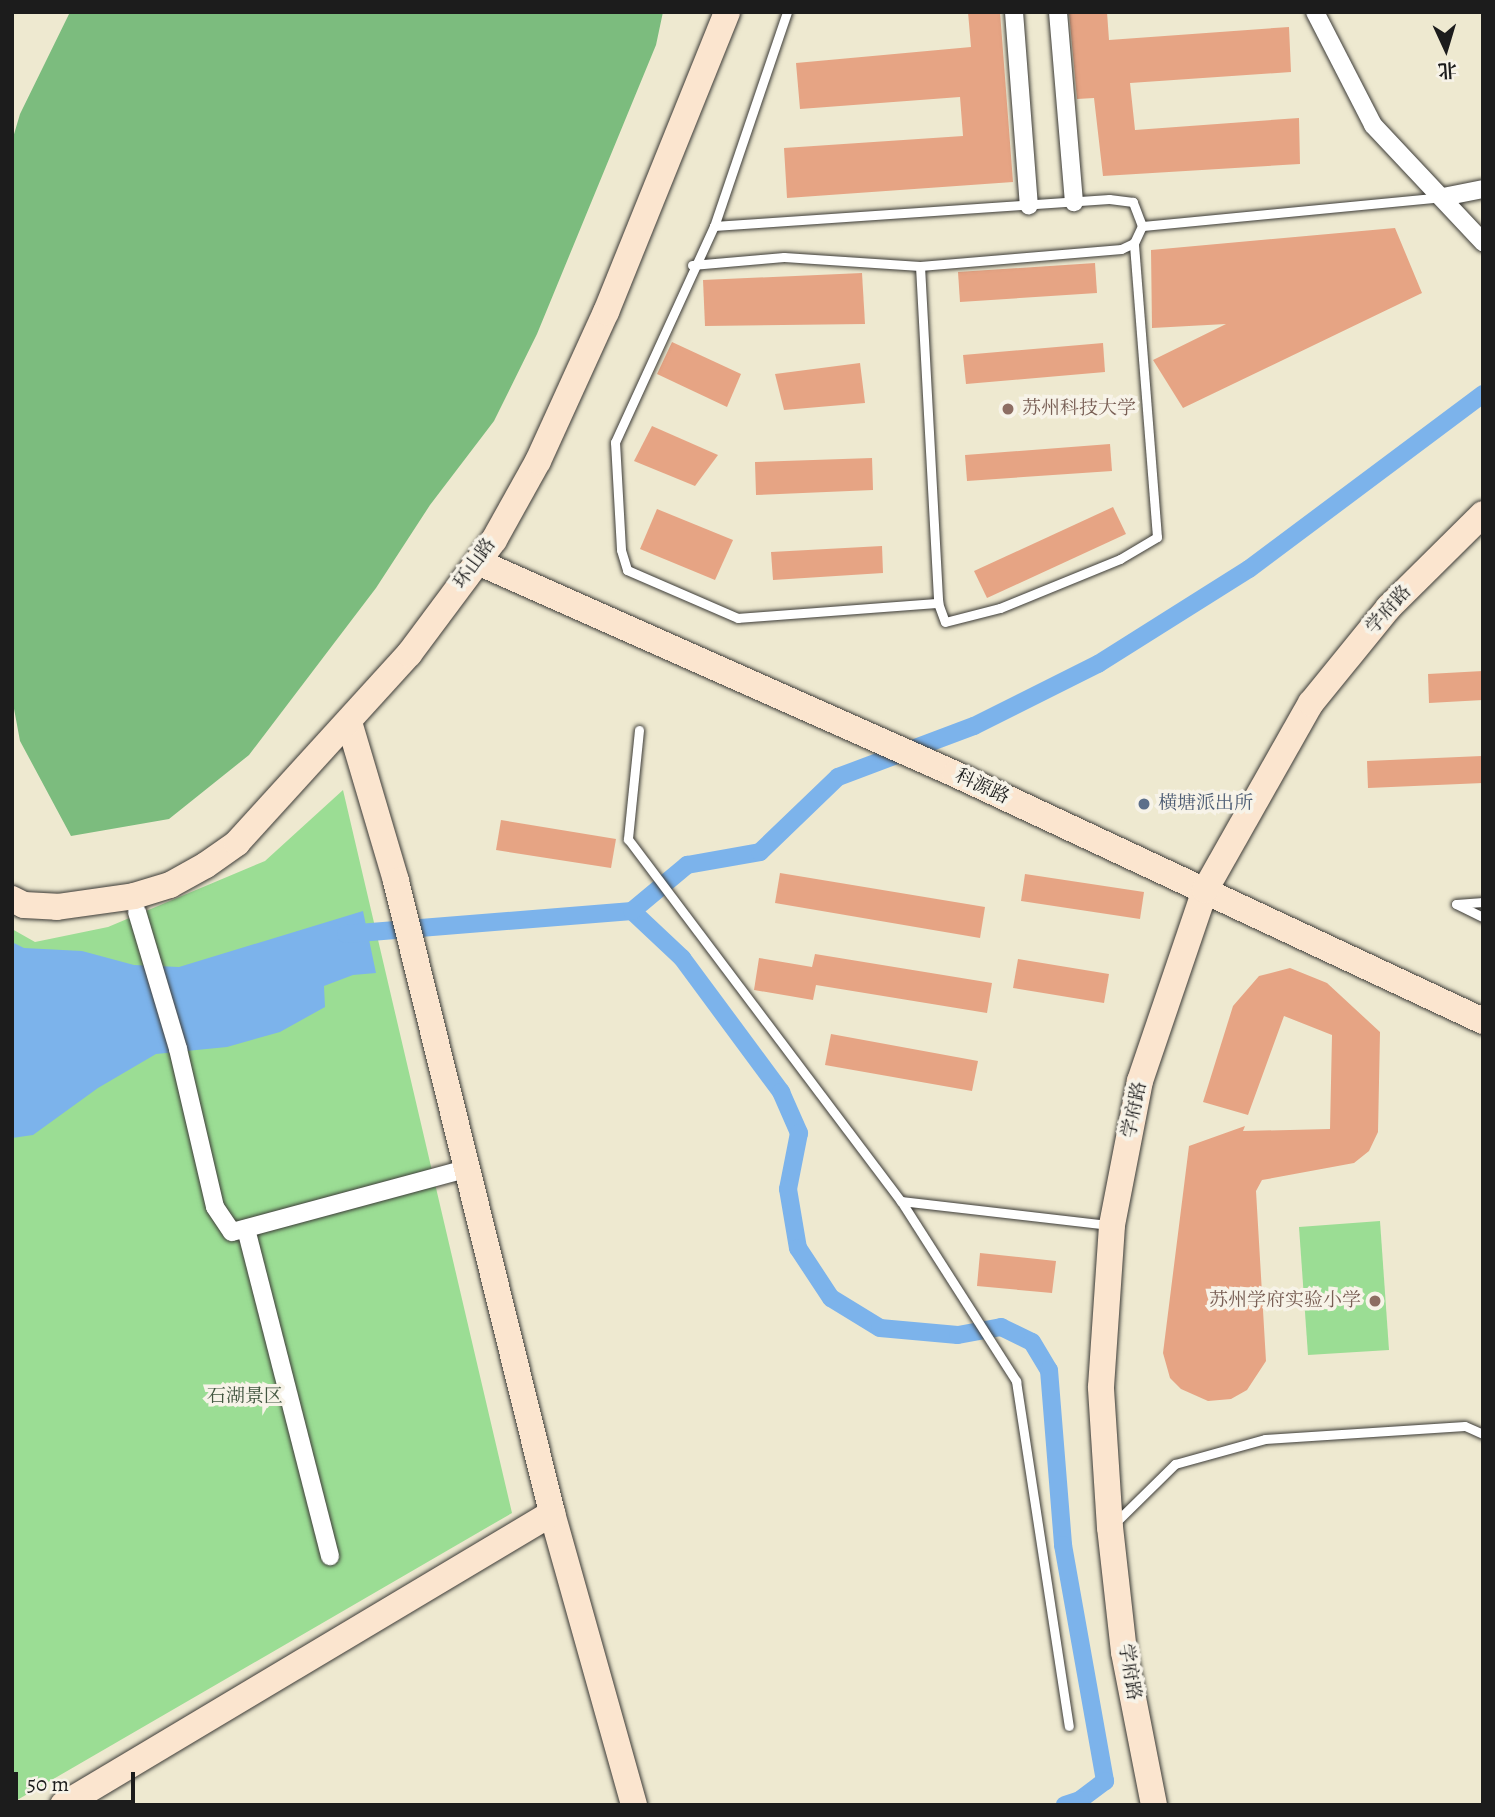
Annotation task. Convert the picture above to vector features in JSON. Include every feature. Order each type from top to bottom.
[{"type":"street","name":"环山路","points":[[12,899],[24,905],[57,908],[134,896],[170,885],[237,843],[410,654],[478,562],[538,461],[606,312],[727,12]]},
{"type":"street","points":[[1014,12],[1029,205]]},
{"type":"street","points":[[1058,12],[1073,201]]},
{"type":"street","points":[[1315,12],[1373,125],[1483,242]]},
{"type":"street","points":[[1443,197],[1483,189]]},
{"type":"street","name":"学府路","points":[[1154,1805],[1124,1651],[1110,1528],[1101,1387],[1112,1225],[1140,1081],[1205,890],[1311,704],[1389,607],[1483,514]]},
{"type":"street","name":"科源路","points":[[478,562],[955,774],[1483,1021]]},
{"type":"street","points":[[349,722],[396,881],[552,1513],[634,1805]]},
{"type":"street","points":[[137,912],[146,951],[178,1049],[215,1207],[232,1232],[466,1168]]},
{"type":"street","points":[[246,1229],[330,1556]]},
{"type":"street","points":[[62,1805],[552,1513]]},
{"type":"lane","points":[[787,12],[713,226],[692,265],[615,442],[621,550],[627,570],[738,618],[938,603]]},
{"type":"lane","points":[[1142,226],[1443,197]]},
{"type":"lane","points":[[713,226],[1073,201],[1133,202],[1142,226],[1135,243],[1157,537],[1120,558],[1000,608],[944,622],[938,603],[920,266]]},
{"type":"lane","points":[[692,265],[784,257],[920,266],[1121,249],[1135,243]]},
{"type":"lane","points":[[639,730],[628,839],[901,1201],[1016,1381],[1069,1726]]},
{"type":"lane","points":[[1483,902],[1456,904],[1483,918]]},
{"type":"lane","points":[[901,1201],[1112,1225]]},
{"type":"lane","points":[[1110,1528],[1175,1464],[1265,1439],[1465,1426],[1483,1434]]},
{"type":"green space","points":[[70,12],[663,12],[656,45],[537,334],[494,421],[430,505],[376,588],[249,755],[169,819],[71,836],[20,741],[12,698],[12,141],[20,114]]},
{"type":"green space","name":"石湖景区","points":[[343,790],[512,1513],[12,1803],[12,929],[35,942],[108,927],[265,861]]},
{"type":"green space","points":[[1380,1221],[1389,1350],[1308,1355],[1299,1227]]},
{"type":"water","points":[[363,911],[376,973],[353,975],[324,986],[325,1007],[280,1032],[227,1047],[156,1054],[98,1088],[33,1135],[12,1138],[12,942],[24,948],[82,951],[134,965],[179,967]]},
{"type":"building","points":[[968,12],[1000,12],[1013,182],[787,198],[784,148],[963,136],[960,97],[800,109],[796,63],[971,47]]},
{"type":"building","points":[[1069,12],[1107,12],[1109,40],[1289,27],[1291,72],[1130,83],[1135,130],[1299,118],[1300,164],[1103,176],[1094,98],[1077,99]]},
{"type":"building","points":[[1395,228],[1422,293],[1183,408],[1153,360],[1226,324],[1152,328],[1151,250]]},
{"type":"building","points":[[1095,263],[1097,293],[960,302],[958,272]]},
{"type":"building","points":[[862,273],[865,324],[705,326],[703,280]]},
{"type":"building","points":[[672,342],[741,374],[727,407],[657,374]]},
{"type":"building","points":[[1103,343],[1105,372],[966,384],[963,355]]},
{"type":"building","points":[[860,363],[865,403],[784,410],[775,374]]},
{"type":"building","points":[[652,426],[718,455],[695,486],[634,461]]},
{"type":"building","points":[[1110,444],[1112,471],[967,481],[965,455]]},
{"type":"building","points":[[872,458],[873,490],[756,495],[755,462]]},
{"type":"building","points":[[1113,507],[1126,534],[987,598],[974,571]]},
{"type":"building","points":[[657,509],[733,540],[715,580],[640,549]]},
{"type":"building","points":[[882,546],[883,573],[773,580],[771,552]]},
{"type":"building","points":[[1483,671],[1483,700],[1429,703],[1428,674]]},
{"type":"building","points":[[1482,756],[1483,783],[1368,788],[1367,761]]},
{"type":"building","points":[[501,820],[616,839],[611,868],[496,850]]},
{"type":"building","points":[[780,873],[985,907],[980,938],[775,903]]},
{"type":"building","points":[[1025,874],[1144,892],[1140,919],[1021,901]]},
{"type":"building","points":[[815,954],[992,983],[987,1013],[816,985],[813,1000],[754,990],[759,958],[812,967]]},
{"type":"building","points":[[1018,959],[1109,974],[1104,1003],[1013,988]]},
{"type":"building","points":[[1290,968],[1327,983],[1380,1032],[1378,1132],[1369,1151],[1354,1163],[1262,1180],[1256,1191],[1266,1361],[1247,1390],[1231,1399],[1208,1401],[1181,1389],[1170,1378],[1163,1353],[1189,1146],[1245,1126],[1243,1131],[1330,1129],[1332,1035],[1284,1016],[1248,1115],[1203,1102],[1233,1006],[1259,976]]},
{"type":"building","points":[[831,1034],[978,1061],[972,1091],[825,1065]]},
{"type":"building","points":[[980,1253],[1056,1261],[1052,1293],[977,1286]]},
{"type":"waterway","points":[[346,934],[632,911],[687,865],[760,852],[838,777],[974,726],[1098,664],[1249,569],[1483,394]]},
{"type":"waterway","points":[[632,911],[682,958],[781,1092],[799,1133],[788,1189],[798,1248],[831,1298],[880,1328],[958,1335],[1001,1327],[1032,1342],[1049,1370],[1063,1545],[1105,1781],[1080,1800],[1065,1805]]},
{"type":"place","name":"苏州科技大学","points":[[1008,409]]},
{"type":"place","name":"横塘派出所","points":[[1144,804]]},
{"type":"place","name":"苏州学府实验小学","points":[[1375,1301]]}]
